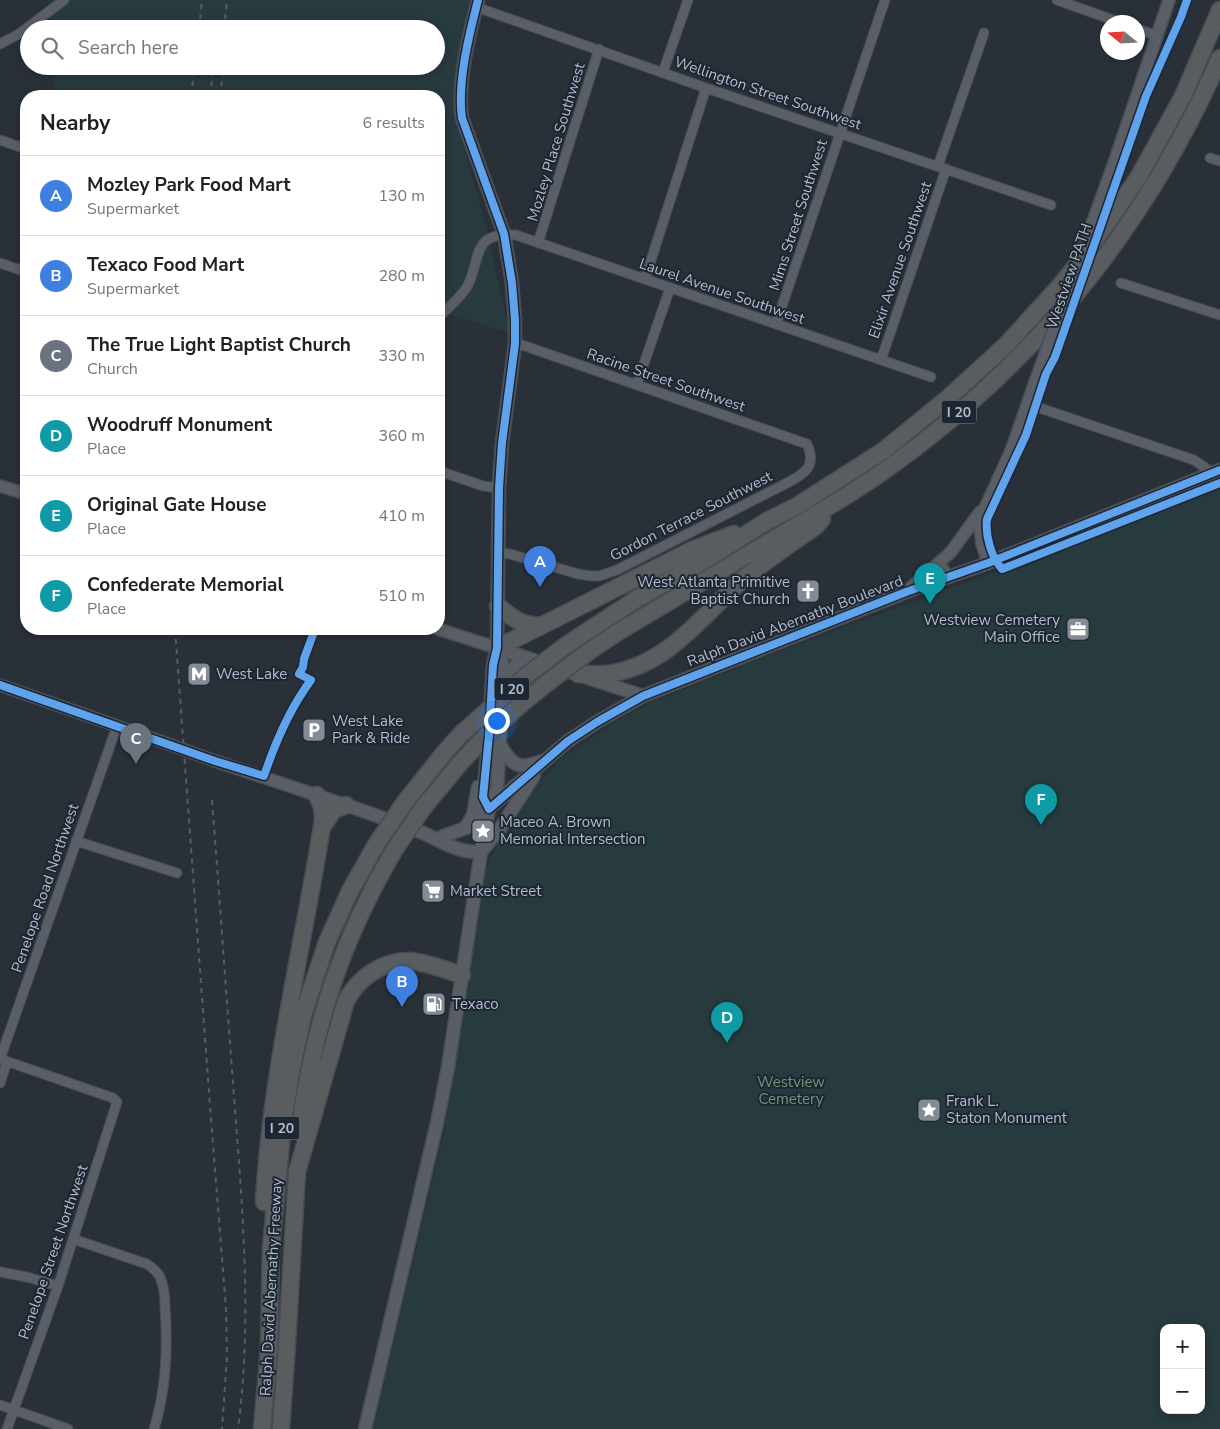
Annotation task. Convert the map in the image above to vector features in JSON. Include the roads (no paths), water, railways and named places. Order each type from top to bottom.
[{"type":"highway","name":"Ralph David Abernathy Freeway","points":[[262,1429],[269,1350],[270,1248],[283,1123],[291,1071],[303,1015],[327,942],[350,891],[377,843],[405,802],[444,753],[461,734],[527,675],[564,646],[635,600],[796,506],[883,451],[948,398],[1006,345],[1052,295],[1086,253],[1142,171],[1183,96],[1220,10]]},
{"type":"highway","name":"Ralph David Abernathy Freeway","points":[[297,1172],[299,1140],[312,1055],[339,961],[377,879],[423,808],[462,761],[512,710],[542,686],[618,632],[836,502],[880,473],[959,412],[989,386],[1066,307],[1124,232],[1162,172],[1208,85],[1220,58]]},
{"type":"highway","points":[[578,674],[611,674],[626,670],[651,660],[670,648],[741,582],[815,526],[836,502]]},
{"type":"highway","points":[[497,648],[692,550],[767,522]]},
{"type":"highway","points":[[498,606],[513,619],[526,625],[539,626]]},
{"type":"highway","points":[[270,1248],[264,1217],[268,1142],[282,1050],[322,827],[323,813],[317,795]]},
{"type":"highway","points":[[322,827],[334,810],[346,805]]},
{"type":"highway","points":[[297,1172],[340,1018],[346,1001],[354,988],[377,969],[409,961],[462,975]]},
{"type":"highway","name":"I 20","points":[[281,1429],[297,1172]]},
{"type":"main road","points":[[477,4],[460,86],[460,102],[462,118],[504,234],[512,283],[515,320],[515,344],[502,443],[499,488],[497,648],[492,665],[489,735],[483,797],[489,809]]},
{"type":"main road","name":"Ralph David Abernathy Boulevard","points":[[466,828],[568,741],[642,696],[906,592],[988,563],[1217,471]]},
{"type":"main road","points":[[939,564],[946,577]]},
{"type":"main road","points":[[497,648],[642,696]]},
{"type":"main road","points":[[366,1429],[437,1123],[481,852],[489,809],[497,791],[503,684],[502,663],[497,648]]},
{"type":"main road","points":[[443,836],[466,828],[473,815],[478,785],[487,664],[497,648]]},
{"type":"main road","points":[[503,684],[515,664],[524,660],[532,660]]},
{"type":"main road","points":[[500,745],[510,760],[516,765],[530,765],[544,760]]},
{"type":"main road","points":[[481,852],[499,830],[544,760]]},
{"type":"main road","points":[[346,805],[467,852],[481,852]]},
{"type":"main road","points":[[424,834],[443,836],[462,842],[481,852]]},
{"type":"street","points":[[38,20],[64,0]]},
{"type":"street","points":[[663,72],[688,0]]},
{"type":"street","name":"Mims Street Southwest","points":[[776,324],[885,0]]},
{"type":"street","points":[[1057,0],[1100,15]]},
{"type":"street","points":[[988,563],[979,531],[979,521],[1004,468],[1028,404],[1114,163],[1169,0]]},
{"type":"street","name":"Wellington Street Southwest","points":[[477,4],[706,88],[1051,205]]},
{"type":"street","points":[[1145,32],[1157,36]]},
{"type":"street","points":[[0,44],[20,33]]},
{"type":"street","name":"Elixir Avenue Southwest","points":[[881,360],[984,33]]},
{"type":"street","name":"Mozley Place Southwest","points":[[538,243],[599,49]]},
{"type":"street","points":[[645,280],[706,88]]},
{"type":"street","points":[[0,140],[20,147]]},
{"type":"street","points":[[1210,158],[1220,161]]},
{"type":"street","points":[[445,311],[467,287],[481,245],[491,237],[504,234]]},
{"type":"street","name":"Laurel Avenue Southwest","points":[[504,234],[516,235],[930,377]]},
{"type":"street","points":[[0,263],[20,270]]},
{"type":"street","points":[[1121,283],[1220,315]]},
{"type":"street","points":[[637,384],[670,288]]},
{"type":"street","name":"Racine Street Southwest","points":[[515,344],[637,384],[807,444]]},
{"type":"street","points":[[1028,404],[1194,460],[1217,471]]},
{"type":"street","name":"Gordon Terrace Southwest","points":[[499,553],[510,554],[585,575],[599,576],[617,570],[799,477],[810,466],[811,458],[807,444]]},
{"type":"street","points":[[445,474],[483,486],[499,488]]},
{"type":"street","points":[[0,486],[20,492]]},
{"type":"street","points":[[906,592],[951,552],[984,507]]},
{"type":"street","points":[[445,631],[497,648]]},
{"type":"street","points":[[0,685],[346,805]]},
{"type":"street","name":"Penelope Road Northwest","points":[[0,1083],[2,1060],[117,726]]},
{"type":"street","points":[[76,841],[177,873]]},
{"type":"street","name":"Penelope Street Northwest","points":[[2,1060],[113,1098],[117,1102],[58,1286],[7,1429]]},
{"type":"street","points":[[73,1240],[147,1264],[156,1270],[161,1279],[167,1327],[165,1372],[159,1412],[154,1429]]},
{"type":"street","points":[[0,1272],[58,1286]]},
{"type":"street","points":[[0,1405],[68,1429]]},
{"type":"railway","points":[[200,20],[202,0]]},
{"type":"railway","points":[[225,20],[227,0]]},
{"type":"railway","points":[[192,90],[194,75]]},
{"type":"railway","points":[[211,90],[213,75]]},
{"type":"railway","points":[[221,90],[223,75]]},
{"type":"railway","points":[[175,635],[226,1309],[227,1357],[222,1429]]},
{"type":"railway","points":[[212,800],[245,1269],[245,1349],[238,1429]]},
{"type":"place","name":"Mozley Park Food Mart","points":[[540,587]]},
{"type":"place","name":"West Atlanta Primitive Baptist Church","points":[[808,591]]},
{"type":"place","name":"Original Gate House","points":[[930,604]]},
{"type":"place","name":"Westview Cemetery Main Office","points":[[1078,629]]},
{"type":"place","name":"West Lake","points":[[199,674]]},
{"type":"place","name":"West Lake Park & Ride","points":[[314,730]]},
{"type":"place","name":"The True Light Baptist Church","points":[[136,764]]},
{"type":"place","name":"Confederate Memorial","points":[[1041,825]]},
{"type":"place","name":"Maceo A. Brown Memorial Intersection","points":[[483,831]]},
{"type":"place","name":"Market Street","points":[[433,891]]},
{"type":"place","name":"Texaco","points":[[434,1004]]},
{"type":"place","name":"Texaco Food Mart","points":[[402,1007]]},
{"type":"place","name":"Woodruff Monument","points":[[727,1043]]},
{"type":"place","name":"Frank L. Staton Monument","points":[[929,1110]]},
{"type":"park label","name":"Westview Cemetery","points":[[791,1090]]}]
